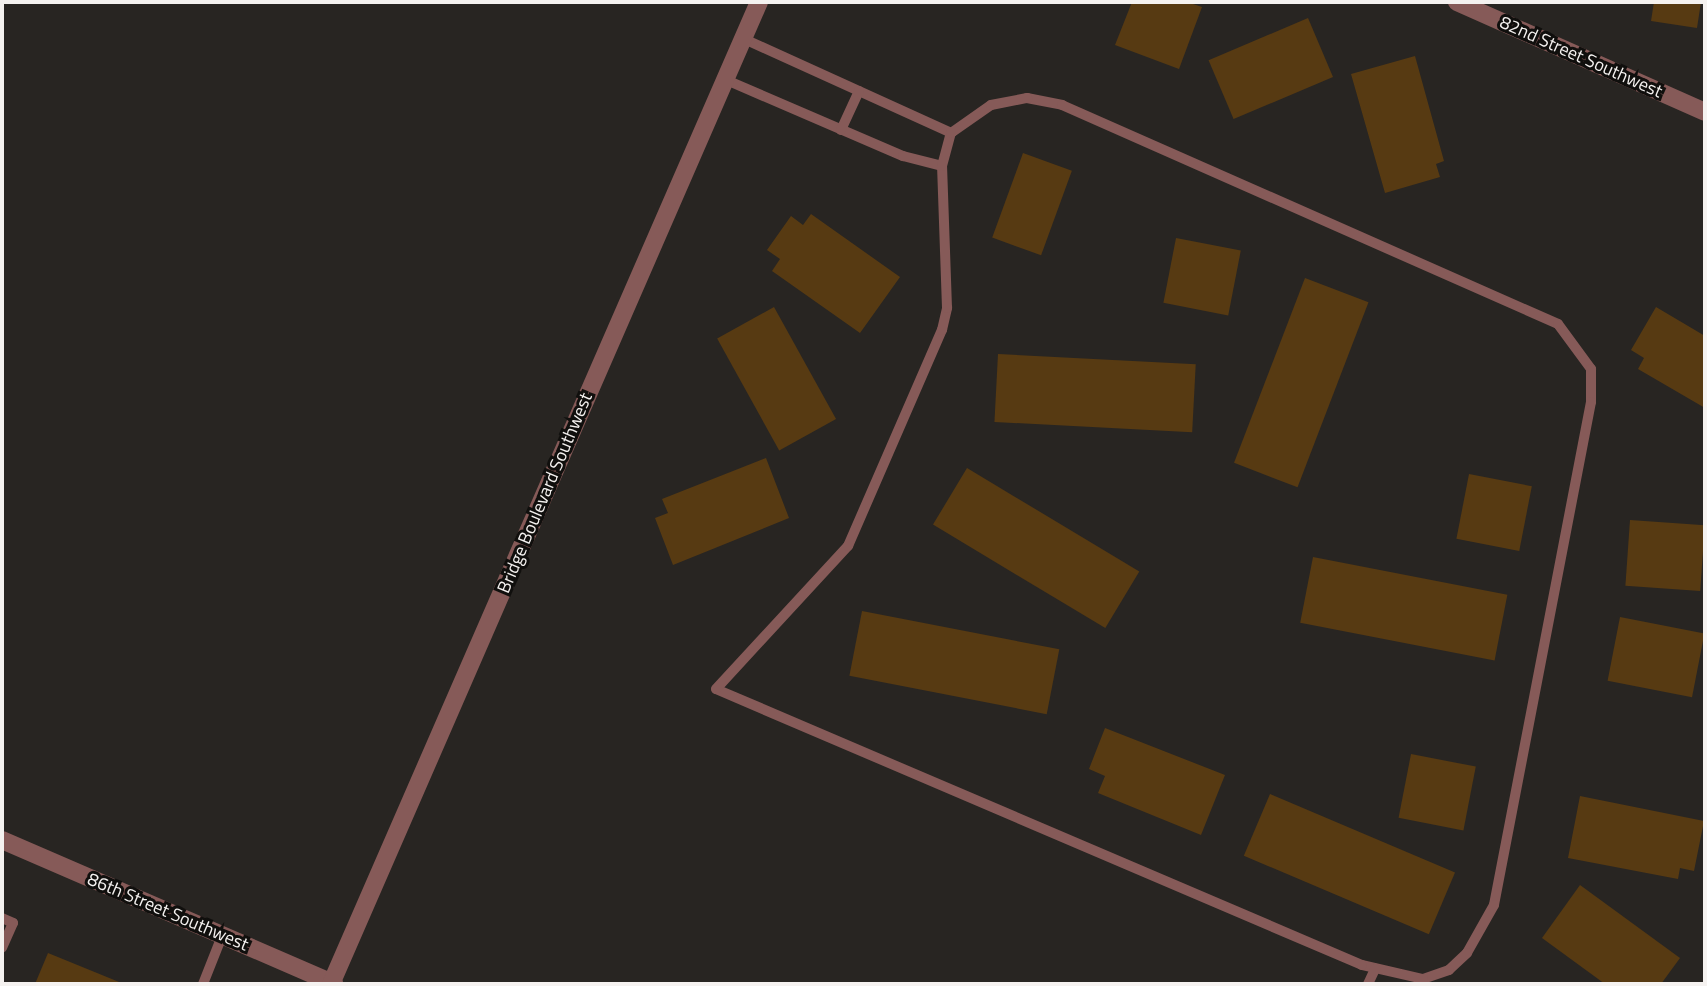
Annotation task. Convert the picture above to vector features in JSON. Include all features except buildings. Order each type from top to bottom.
[{"type":"street","name":"Bridge Boulevard Southwest","points":[[333,984],[758,2]]},
{"type":"street","name":"82nd Street Southwest","points":[[1457,2],[1705,112]]},
{"type":"street","name":"86th Street Southwest","points":[[2,840],[333,984]]},
{"type":"lane","points":[[743,38],[951,133]]},
{"type":"lane","points":[[724,79],[903,156],[942,166]]},
{"type":"lane","points":[[841,130],[859,91]]},
{"type":"lane","points":[[1027,98],[1062,105],[1558,324],[1591,369],[1587,429],[1494,905],[1467,953],[1449,970],[1423,979],[1375,970],[716,689],[848,546],[905,415],[947,308],[942,166],[951,133],[991,105],[1027,98]]},
{"type":"lane","points":[[2,918],[13,923],[2,948]]},
{"type":"lane","points":[[203,984],[222,936]]},
{"type":"lane","points":[[1368,984],[1375,970]]}]
